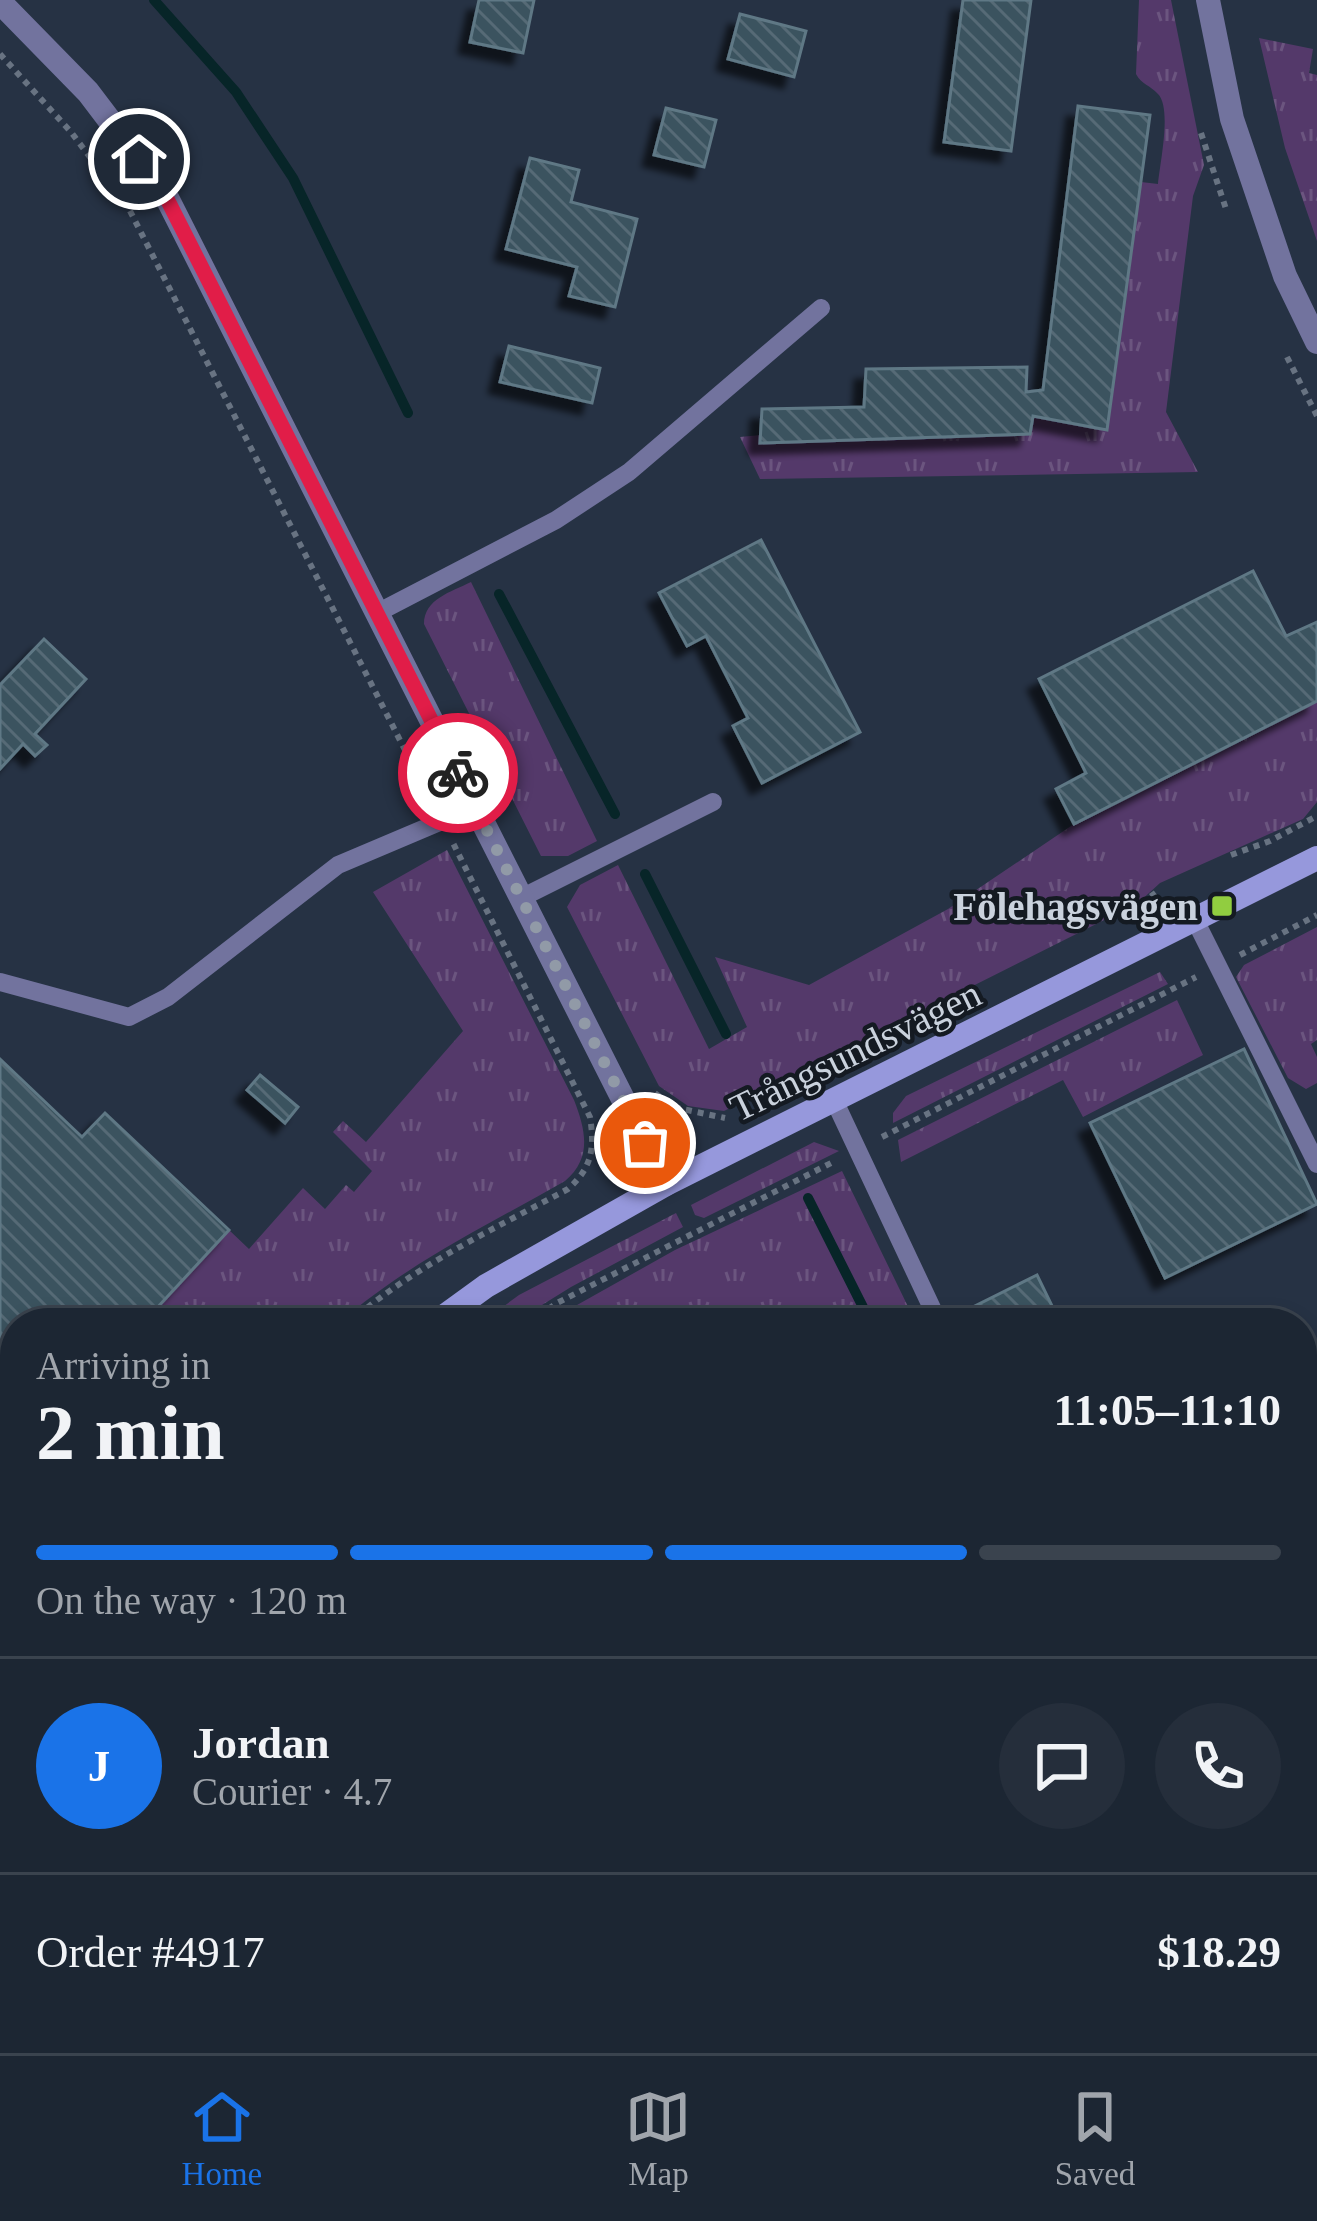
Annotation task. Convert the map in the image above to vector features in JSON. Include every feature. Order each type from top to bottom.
[{"type":"main road","name":"Trångsundsvägen","points":[[456,1308],[666,1184],[1317,858]]},
{"type":"street","points":[[1208,0],[1232,119],[1285,276],[1317,342]]},
{"type":"street","points":[[0,2],[88,92],[164,193],[666,1184]]},
{"type":"lane","points":[[377,613],[556,520],[629,472],[821,308]]},
{"type":"lane","points":[[521,898],[713,802]]},
{"type":"lane","points":[[0,982],[129,1017],[168,997],[338,865],[475,807]]},
{"type":"lane","points":[[1195,920],[1317,1165]]},
{"type":"lane","points":[[835,1102],[932,1308]]},
{"type":"path","points":[[0,54],[71,132],[129,209],[590,1118],[591,1159],[583,1176],[568,1189],[445,1257],[366,1308]]},
{"type":"path","points":[[1232,855],[1317,816]]},
{"type":"path","points":[[1109,926],[1158,891]]},
{"type":"path","points":[[550,1308],[1317,915]]},
{"type":"path","points":[[650,1088],[673,1107],[691,1113],[727,1118],[743,1113]]},
{"type":"green space","points":[[1139,0],[1171,0],[1204,165],[1193,196],[1166,412],[1198,472],[760,479],[740,437],[761,435],[761,443],[1029,434],[1033,416],[1107,429],[1141,182],[1158,184],[1164,136],[1162,101],[1136,74]]},
{"type":"green space","points":[[1259,38],[1313,49],[1309,73],[1317,75],[1317,241],[1285,148]]},
{"type":"green space","points":[[471,582],[597,841],[568,856],[541,856],[424,624],[434,602]]},
{"type":"green space","points":[[1317,701],[1317,802],[1303,819],[1160,883],[1138,903],[724,1111],[688,1106],[659,1086],[567,907],[580,885],[618,865],[709,1049],[747,1027],[715,957],[809,985],[948,909],[1074,824]]},
{"type":"green space","points":[[447,850],[574,1100],[584,1144],[579,1163],[565,1181],[420,1264],[358,1308],[156,1308],[229,1230],[249,1249],[303,1188],[325,1209],[346,1185],[354,1192],[372,1171],[333,1132],[343,1121],[366,1142],[463,1031],[373,892]]},
{"type":"green space","points":[[1317,927],[1317,1040],[1311,1044],[1317,1057],[1317,1083],[1306,1089],[1288,1078],[1236,977],[1244,965]]},
{"type":"green space","points":[[1160,972],[1168,984],[893,1123],[893,1113],[906,1096]]},
{"type":"green space","points":[[1177,1000],[1203,1055],[1083,1117],[1063,1080],[901,1162],[898,1140]]},
{"type":"green space","points":[[814,1142],[839,1151],[704,1218],[695,1215],[691,1205]]},
{"type":"green space","points":[[842,1171],[909,1308],[572,1308],[675,1250]]},
{"type":"green space","points":[[676,1213],[683,1227],[537,1308],[501,1308]]},
{"type":"building","points":[[479,0],[534,0],[523,53],[470,42]]},
{"type":"building","points":[[963,0],[1031,0],[1011,151],[944,142]]},
{"type":"building","points":[[740,14],[806,31],[794,77],[728,59]]},
{"type":"building","points":[[1078,106],[1150,115],[1107,430],[1033,416],[1030,434],[760,443],[762,409],[864,407],[866,369],[1027,367],[1026,392],[1043,390]]},
{"type":"building","points":[[666,108],[716,120],[704,167],[654,155]]},
{"type":"building","points":[[530,158],[579,170],[571,202],[637,219],[615,307],[569,296],[577,267],[506,249]]},
{"type":"building","points":[[509,346],[600,368],[592,403],[500,382]]},
{"type":"building","points":[[761,540],[860,732],[762,783],[733,726],[748,718],[706,636],[687,646],[659,593]]},
{"type":"building","points":[[1253,571],[1286,636],[1317,622],[1317,701],[1074,824],[1056,789],[1086,773],[1039,679]]},
{"type":"building","points":[[44,639],[86,679],[35,734],[47,745],[35,756],[23,744],[0,769],[0,685]]},
{"type":"building","points":[[1244,1049],[1317,1204],[1165,1278],[1090,1123]]},
{"type":"building","points":[[0,1059],[82,1137],[105,1113],[229,1230],[157,1308],[0,1308]]},
{"type":"building","points":[[260,1075],[298,1107],[285,1123],[247,1090]]},
{"type":"building","points":[[1037,1275],[1053,1308],[971,1308]]},
{"type":"waterway","points":[[154,0],[236,92],[293,178],[408,413]]},
{"type":"waterway","points":[[499,594],[615,814]]},
{"type":"waterway","points":[[645,874],[726,1034]]},
{"type":"waterway","points":[[808,1198],[863,1308]]},
{"type":"way so far","points":[[458,773],[645,1143]]},
{"type":"place","name":"Fölehagsvägen","points":[[1222,906]]},
{"type":"route","points":[[139,159],[164,193],[458,773]]}]
